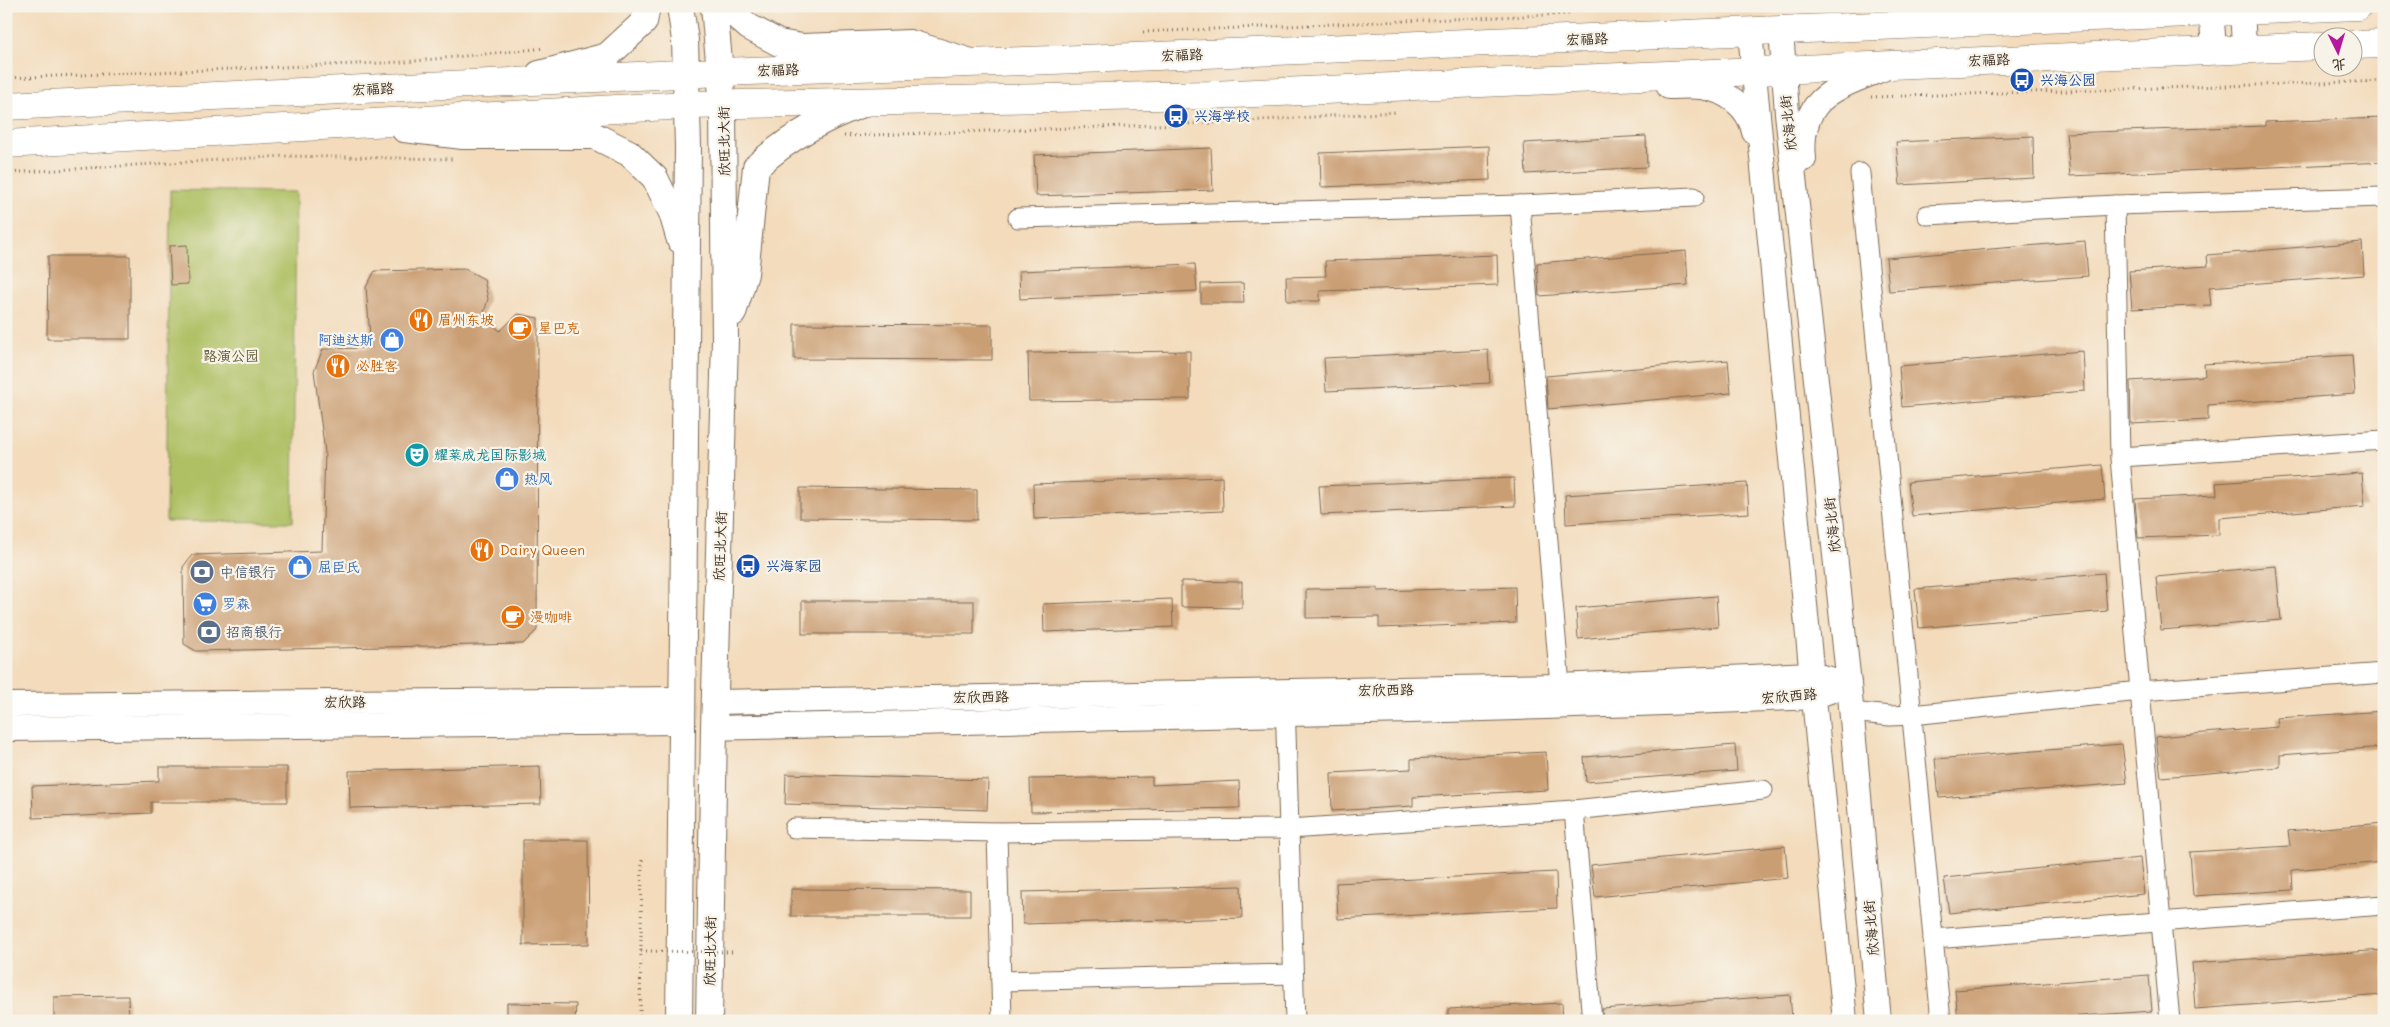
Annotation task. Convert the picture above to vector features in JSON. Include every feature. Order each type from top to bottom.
[{"type":"main road","points":[[495,83],[561,69],[607,56],[644,22],[647,6]]},
{"type":"main road","points":[[680,6],[685,40],[687,105],[680,1021]]},
{"type":"main road","name":"欣旺北大街","points":[[709,1021],[714,728],[725,340],[723,106],[714,6]]},
{"type":"main road","points":[[730,6],[733,13],[749,27],[779,43],[802,47],[910,43],[974,63]]},
{"type":"main road","name":"宏福路","points":[[6,106],[721,72],[1750,32],[2211,9],[2358,6]]},
{"type":"main road","points":[[2362,45],[2384,44]]},
{"type":"main road","name":"宏福路","points":[[6,144],[687,105],[723,106],[1211,95],[2312,46]]},
{"type":"main road","points":[[725,340],[745,274],[756,167],[803,130],[834,114],[866,103]]},
{"type":"main road","points":[[363,124],[463,136],[594,136],[629,153],[655,178],[672,213],[686,260]]},
{"type":"street","points":[[2211,9],[2214,50]]},
{"type":"street","points":[[2242,9],[2244,49]]},
{"type":"street","name":"欣海北街","points":[[1781,30],[1783,69],[1849,684],[1879,1021]]},
{"type":"street","points":[[1750,32],[1752,71],[1845,1021]]},
{"type":"street","points":[[1808,303],[1812,238],[1802,140],[1806,122],[1818,102],[1837,86],[1896,64]]},
{"type":"street","points":[[1538,81],[1610,87],[1702,87],[1725,95],[1739,103],[1752,123],[1762,172]]},
{"type":"street","points":[[1860,173],[1941,1021]]},
{"type":"street","points":[[1018,218],[1520,205],[1694,197]]},
{"type":"street","points":[[1927,215],[2115,205],[2384,197]]},
{"type":"street","points":[[1520,205],[1560,686]]},
{"type":"street","points":[[2115,205],[2120,457],[2170,1021]]},
{"type":"street","points":[[2120,457],[2384,440]]},
{"type":"street","points":[[1851,712],[1890,716],[1912,715],[2140,691],[2384,673]]},
{"type":"street","name":"宏欣西路","points":[[715,702],[1285,702],[1562,708],[1849,684]]},
{"type":"street","name":"宏欣西路","points":[[714,728],[1285,702],[1560,686],[1812,686]]},
{"type":"street","points":[[1285,702],[1295,1021]]},
{"type":"street","name":"宏欣路","points":[[6,705],[683,711]]},
{"type":"street","name":"宏欣路","points":[[6,729],[683,711]]},
{"type":"street","points":[[794,828],[998,832],[1288,829],[1574,810],[1763,790]]},
{"type":"street","points":[[1574,810],[1592,1021]]},
{"type":"street","points":[[998,832],[1002,1021]]},
{"type":"street","points":[[1933,939],[2384,905]]},
{"type":"street","points":[[1001,981],[1293,974]]},
{"type":"path","name":"宏福路","points":[[6,78],[405,62],[548,48]]},
{"type":"path","points":[[1864,98],[2384,81]]},
{"type":"path","points":[[840,137],[1212,123],[1407,111]]},
{"type":"path","points":[[6,173],[285,156],[460,158]]},
{"type":"path","points":[[640,1021],[642,860]]},
{"type":"path","points":[[641,951],[733,952]]},
{"type":"green space","name":"路演公园","points":[[170,190],[296,192],[293,522],[166,521]]},
{"type":"building","points":[[2384,118],[2384,162],[2070,176],[2066,133],[2265,126],[2265,122]]},
{"type":"building","points":[[1646,136],[1647,167],[1526,174],[1524,143]]},
{"type":"building","points":[[2033,136],[2034,178],[1900,185],[1896,142]]},
{"type":"building","points":[[1489,146],[1490,180],[1321,187],[1320,153]]},
{"type":"building","points":[[1211,148],[1213,190],[1036,196],[1034,155]]},
{"type":"building","points":[[2085,241],[2088,276],[1889,291],[1886,258]]},
{"type":"building","points":[[2362,242],[2364,275],[2209,287],[2211,305],[2132,309],[2129,271],[2208,266],[2207,255]]},
{"type":"building","points":[[187,245],[188,284],[171,285],[169,246]]},
{"type":"building","points":[[1686,251],[1688,285],[1539,296],[1537,263]]},
{"type":"building","points":[[1497,255],[1498,285],[1320,291],[1320,301],[1287,301],[1286,277],[1326,276],[1325,261]]},
{"type":"building","points":[[48,256],[130,256],[130,339],[47,339]]},
{"type":"building","points":[[1195,264],[1197,291],[1020,299],[1019,271]]},
{"type":"building","points":[[465,269],[484,279],[488,299],[483,316],[500,331],[518,314],[538,318],[537,630],[523,644],[196,651],[184,644],[183,567],[192,555],[322,551],[325,452],[314,371],[323,349],[371,348],[366,287],[375,271]]},
{"type":"building","points":[[1243,283],[1244,303],[1201,303],[1201,284]]},
{"type":"building","points":[[794,324],[992,325],[992,360],[794,359]]},
{"type":"building","points":[[1488,350],[1490,383],[1326,391],[1324,358]]},
{"type":"building","points":[[1190,351],[1190,399],[1029,401],[1028,353]]},
{"type":"building","points":[[2083,351],[2085,391],[1902,407],[1899,366]]},
{"type":"building","points":[[2352,355],[2355,394],[2208,405],[2208,420],[2131,424],[2130,381],[2205,376],[2204,364]]},
{"type":"building","points":[[1728,360],[1731,393],[1548,409],[1546,376]]},
{"type":"building","points":[[2102,465],[2105,499],[1912,516],[1908,482]]},
{"type":"building","points":[[2362,473],[2365,506],[2219,518],[2219,535],[2138,538],[2135,499],[2217,495],[2216,483]]},
{"type":"building","points":[[1222,477],[1223,511],[1034,519],[1033,484]]},
{"type":"building","points":[[1514,478],[1515,506],[1321,515],[1319,486]]},
{"type":"building","points":[[1747,483],[1749,513],[1566,524],[1565,495]]},
{"type":"building","points":[[800,488],[977,490],[977,520],[800,518]]},
{"type":"building","points":[[2276,566],[2281,620],[2161,630],[2156,577]]},
{"type":"building","points":[[2104,573],[2107,611],[1919,628],[1915,589]]},
{"type":"building","points":[[1181,581],[1242,582],[1242,608],[1181,607]]},
{"type":"building","points":[[1515,587],[1516,623],[1379,628],[1379,617],[1306,618],[1306,589],[1378,588],[1378,591]]},
{"type":"building","points":[[1716,596],[1718,627],[1578,639],[1576,608]]},
{"type":"building","points":[[1172,599],[1173,627],[1044,632],[1043,604]]},
{"type":"building","points":[[802,601],[974,601],[974,634],[802,634]]},
{"type":"building","points":[[2384,711],[2384,747],[2280,755],[2280,767],[2161,777],[2156,737],[2278,727],[2277,718]]},
{"type":"building","points":[[2122,744],[2127,783],[1939,798],[1935,759]]},
{"type":"building","points":[[1735,745],[1737,771],[1586,782],[1584,757]]},
{"type":"building","points":[[1546,752],[1548,790],[1413,797],[1413,806],[1332,811],[1331,773],[1411,769],[1411,759]]},
{"type":"building","points":[[540,766],[541,804],[350,808],[349,771]]},
{"type":"building","points":[[159,767],[287,767],[287,802],[151,802],[151,813],[33,818],[32,786],[159,781]]},
{"type":"building","points":[[786,774],[988,780],[987,810],[785,804]]},
{"type":"building","points":[[1152,777],[1152,785],[1239,781],[1240,808],[1031,812],[1030,779]]},
{"type":"building","points":[[2384,823],[2384,862],[2292,870],[2293,890],[2193,896],[2190,852],[2290,846],[2288,831]]},
{"type":"building","points":[[523,840],[588,840],[589,944],[523,945]]},
{"type":"building","points":[[1785,846],[1788,878],[1595,897],[1591,865]]},
{"type":"building","points":[[2140,858],[2144,894],[1949,913],[1944,878]]},
{"type":"building","points":[[1556,872],[1557,908],[1338,919],[1336,883]]},
{"type":"building","points":[[1241,886],[1242,918],[1023,924],[1022,892]]},
{"type":"building","points":[[791,889],[970,890],[970,916],[791,916]]},
{"type":"building","points":[[2384,950],[2384,995],[2195,1009],[2192,963]]},
{"type":"building","points":[[2149,975],[2152,1011],[2011,1021],[1958,1021],[1955,990]]},
{"type":"building","points":[[1790,995],[1792,1019],[1603,1021],[1602,1009]]},
{"type":"building","points":[[128,996],[129,1021],[54,1021],[54,997]]},
{"type":"building","points":[[507,1003],[576,1004],[575,1021],[507,1021]]},
{"type":"building","points":[[1562,1003],[1563,1021],[1448,1021],[1448,1009]]},
{"type":"place","name":"兴海公园","points":[[2022,80]]},
{"type":"place","name":"兴海学校","points":[[1176,116]]},
{"type":"place","name":"眉州东坡","points":[[421,320]]},
{"type":"place","name":"星巴克","points":[[520,328]]},
{"type":"place","name":"阿迪达斯","points":[[392,340]]},
{"type":"place","name":"必胜客","points":[[338,366]]},
{"type":"place","name":"耀莱成龙国际影城","points":[[417,455]]},
{"type":"place","name":"热风","points":[[507,479]]},
{"type":"place","name":"Dairy Queen","points":[[482,550]]},
{"type":"place","name":"兴海家园","points":[[748,566]]},
{"type":"place","name":"屈臣氏","points":[[300,567]]},
{"type":"place","name":"中信银行","points":[[202,572]]},
{"type":"place","name":"罗森","points":[[205,604]]},
{"type":"place","name":"漫咖啡","points":[[513,617]]},
{"type":"place","name":"招商银行","points":[[209,632]]}]
